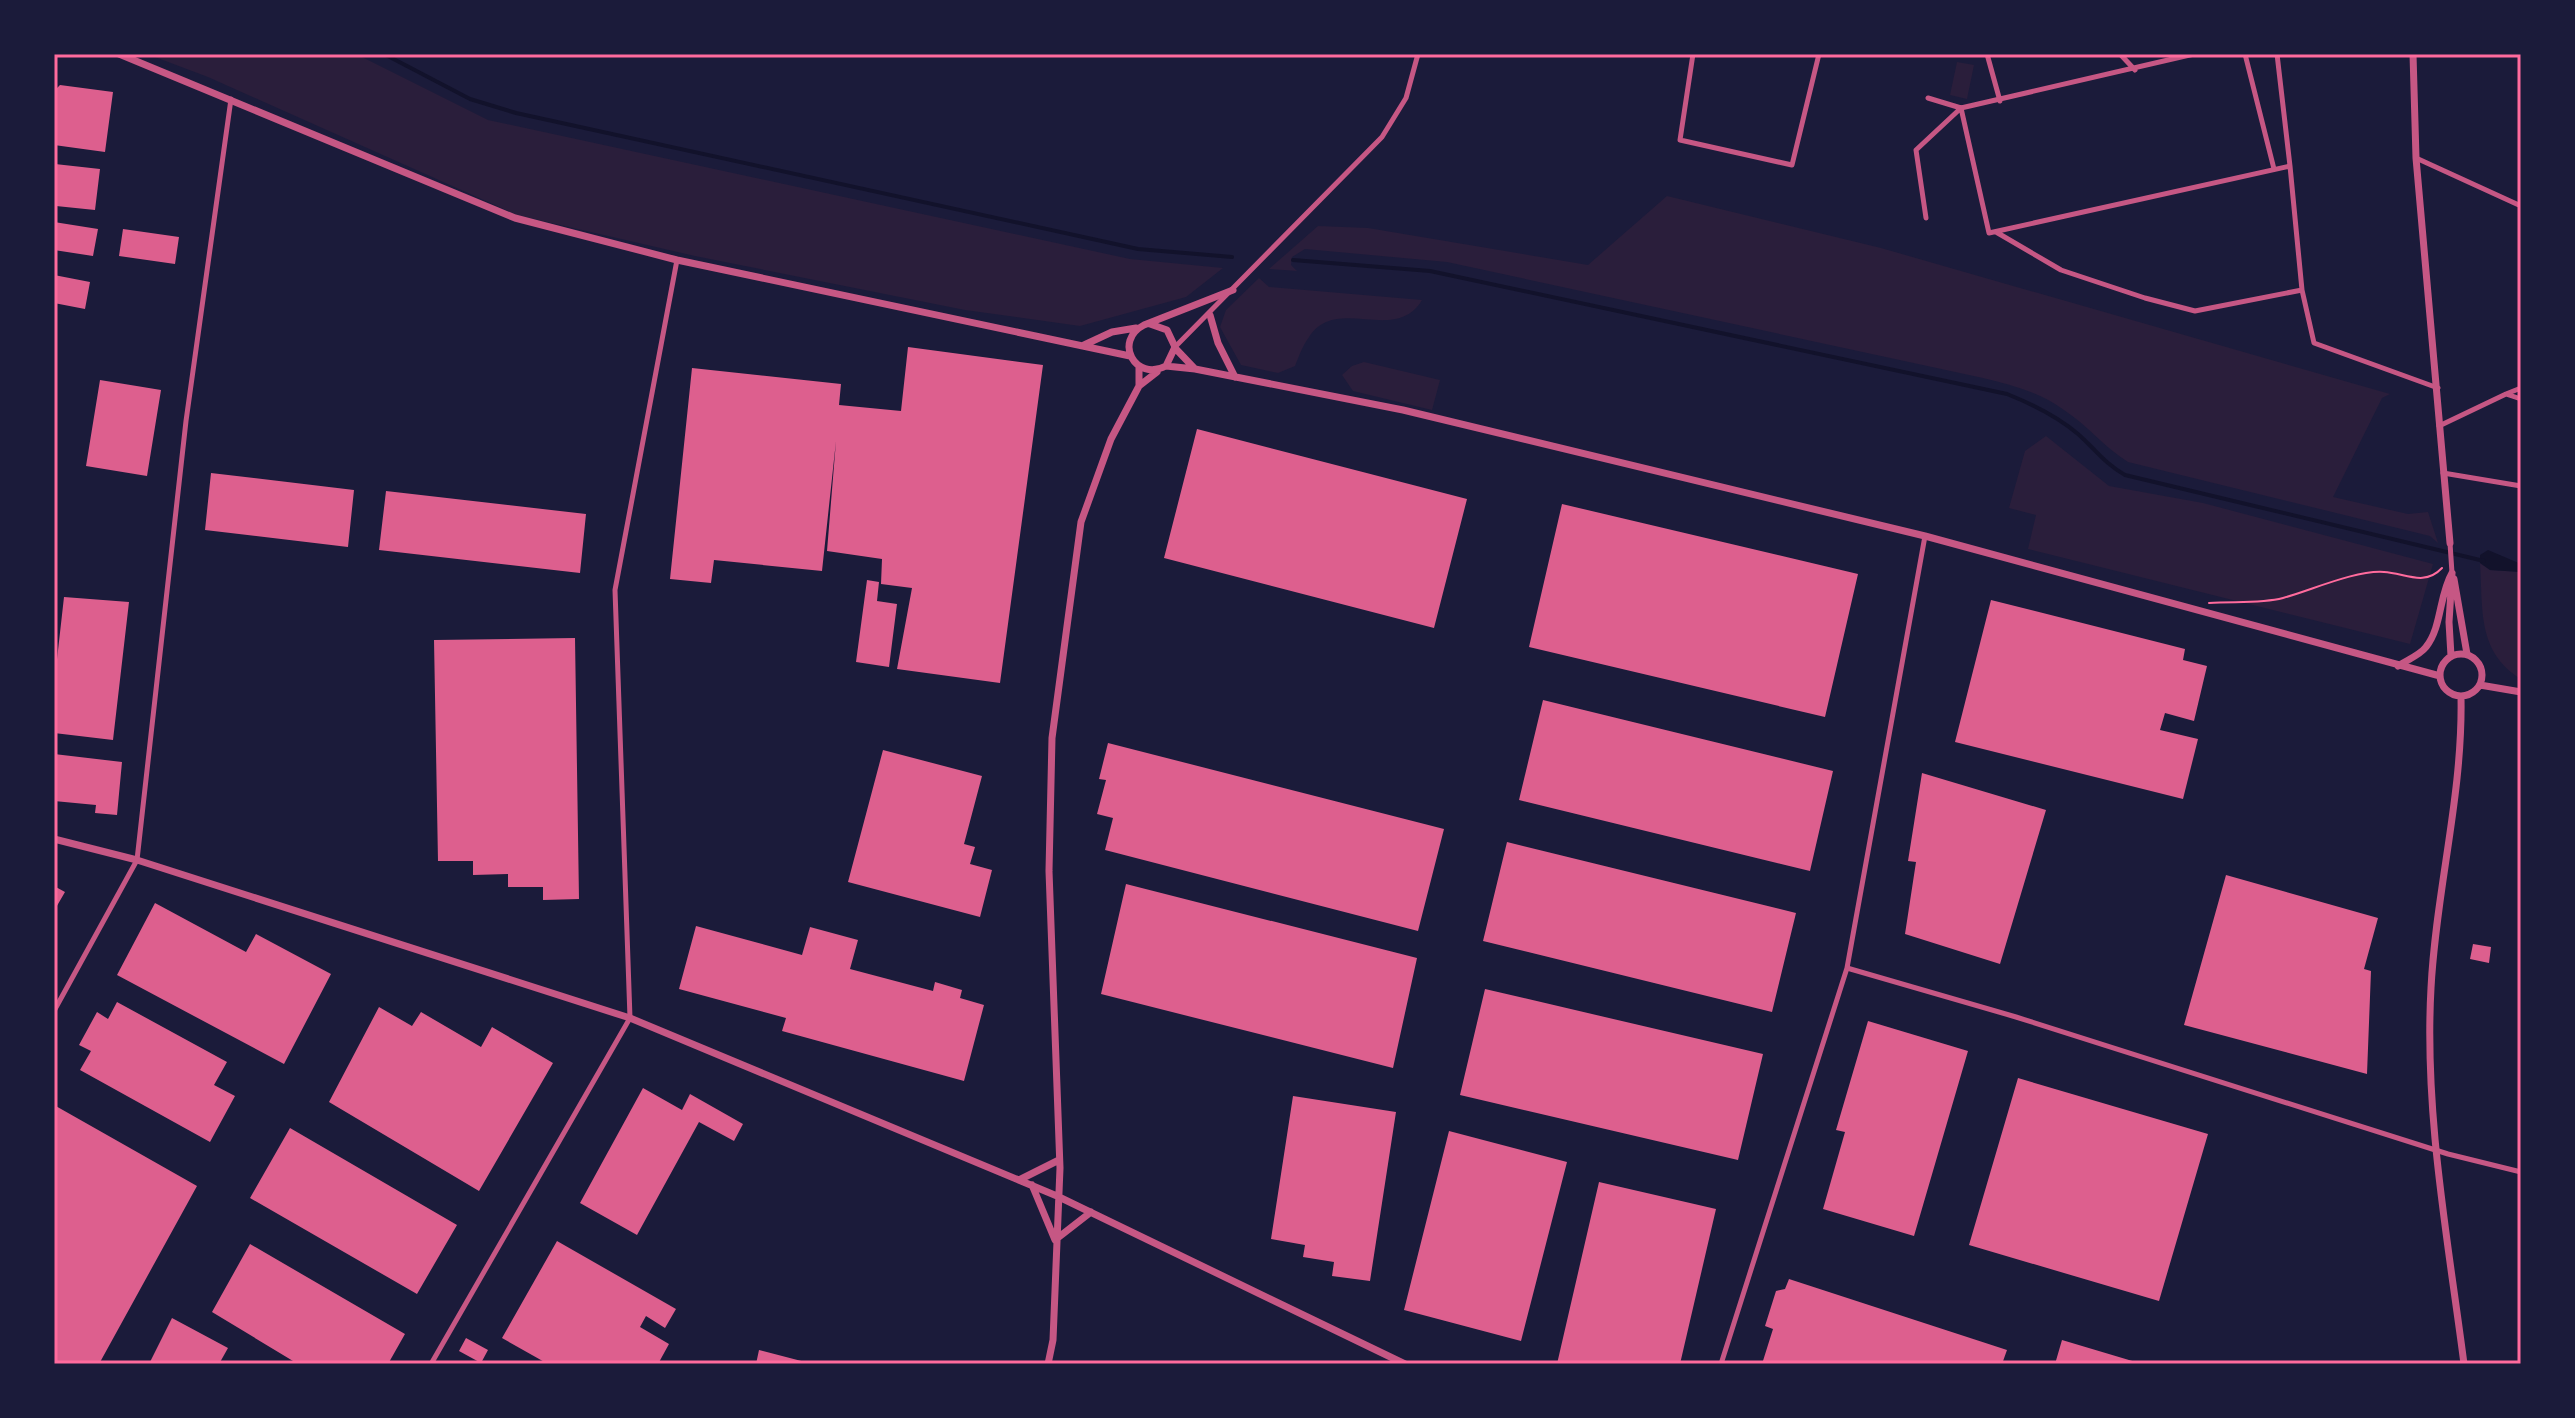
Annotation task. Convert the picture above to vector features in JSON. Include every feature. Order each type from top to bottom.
[{"type":"street","points":[[119,54],[515,218],[677,260],[1130,356],[1139,367],[1139,386]]},
{"type":"street","points":[[1048,1364],[1053,1340],[1059,1160],[1049,871],[1052,738],[1081,522],[1111,439],[1139,386],[1162,368],[1175,347],[1210,315],[1382,137],[1406,98],[1418,54]]},
{"type":"street","points":[[1693,54],[1680,140],[1792,165],[1819,54]]},
{"type":"street","points":[[1987,54],[2000,101]]},
{"type":"street","points":[[2120,54],[2135,70]]},
{"type":"street","points":[[1928,98],[1961,108],[2194,54]]},
{"type":"street","points":[[2245,54],[2274,169]]},
{"type":"street","points":[[2277,54],[2302,290],[2314,343],[2438,388]]},
{"type":"street","points":[[2413,54],[2416,158],[2452,573],[2449,622],[2451,656]]},
{"type":"street","points":[[54,1011],[137,860],[182,452],[231,98]]},
{"type":"street","points":[[1926,218],[1916,150],[1961,108]]},
{"type":"street","points":[[1961,108],[1989,233],[2290,166]]},
{"type":"street","points":[[2416,158],[2521,206]]},
{"type":"street","points":[[1995,231],[2061,270],[2195,311],[2302,290]]},
{"type":"street","points":[[431,1364],[630,1018],[615,590],[677,260]]},
{"type":"street","points":[[1083,346],[1112,332],[1150,324],[1233,290]]},
{"type":"street","points":[[1210,315],[1218,343],[1235,377]]},
{"type":"street","points":[[1150,324],[1167,330],[1175,347],[1195,369]]},
{"type":"street","points":[[1130,356],[1130,337],[1138,328]]},
{"type":"street","points":[[1139,367],[1195,369],[1403,410],[1925,536],[2440,676]]},
{"type":"street","points":[[2439,426],[2521,388]]},
{"type":"street","points":[[2506,394],[2521,399]]},
{"type":"street","points":[[2442,473],[2521,486]]},
{"type":"street","points":[[1721,1364],[1847,968],[1925,536]]},
{"type":"street","points":[[2452,573],[2462,608],[2467,654]]},
{"type":"street","points":[[2398,666],[2425,648],[2435,626],[2443,589],[2452,573]]},
{"type":"street","points":[[2467,654],[2480,664],[2480,685],[2473,693],[2461,697],[2444,689],[2440,676],[2443,663],[2451,656],[2467,654]]},
{"type":"street","points":[[2480,685],[2521,692]]},
{"type":"street","points":[[2461,697],[2456,781],[2431,988],[2437,1148],[2464,1364]]},
{"type":"street","points":[[54,839],[137,860],[630,1018],[1057,1196],[1405,1364]]},
{"type":"street","points":[[1847,968],[2521,1172]]},
{"type":"street","points":[[1019,1180],[1059,1160]]},
{"type":"street","points":[[1032,1185],[1055,1240]]},
{"type":"street","points":[[1055,1240],[1091,1212]]},
{"type":"path","points":[[2195,610],[2203,603],[2273,600],[2333,581],[2383,572],[2413,578],[2431,577],[2448,561]]},
{"type":"shaded area","points":[[147,54],[356,54],[488,120],[1130,259],[1223,268],[1186,297],[1080,326],[965,310],[695,256],[517,215],[208,77]]},
{"type":"shaded area","points":[[1957,62],[1974,65],[1967,99],[1950,95]]},
{"type":"shaded area","points":[[1667,196],[1881,248],[2390,394],[2382,398],[2333,497],[2408,514],[2428,512],[2438,543],[2430,536],[2128,462],[2045,398],[1983,378],[1447,262],[1305,249],[1292,257],[1291,265],[1297,271],[1269,269],[1318,226],[1368,228],[1588,265]]},
{"type":"shaded area","points":[[1259,278],[1269,287],[1422,300],[1411,313],[1397,319],[1335,319],[1321,325],[1307,340],[1295,366],[1278,373],[1241,365],[1220,327],[1226,310]]},
{"type":"shaded area","points":[[1364,362],[1440,380],[1432,410],[1353,391],[1342,375],[1352,366]]},
{"type":"shaded area","points":[[2046,436],[2109,486],[2203,503],[2433,564],[2410,644],[2028,549],[2036,515],[2009,508],[2025,451]]},
{"type":"shaded area","points":[[2488,550],[2521,564],[2521,572],[2490,570],[2480,563],[2480,555]]},
{"type":"shaded area","points":[[2480,563],[2490,570],[2521,572],[2521,679],[2496,656],[2489,643],[2483,613]]},
{"type":"building","points":[[60,85],[113,92],[105,152],[54,145],[54,91]]},
{"type":"building","points":[[55,164],[100,169],[95,210],[56,206]]},
{"type":"building","points":[[54,222],[98,229],[93,256],[54,250]]},
{"type":"building","points":[[123,229],[179,237],[175,264],[119,256]]},
{"type":"building","points":[[54,275],[90,282],[85,309],[54,303]]},
{"type":"building","points":[[908,347],[1043,365],[1000,683],[897,669],[912,588],[881,584],[882,559],[827,551],[836,441],[822,571],[714,560],[711,583],[670,579],[692,368],[841,384],[839,405],[901,411]]},
{"type":"building","points":[[100,380],[161,390],[147,476],[86,466]]},
{"type":"building","points":[[1197,429],[1467,499],[1434,628],[1164,558]]},
{"type":"building","points":[[211,473],[354,490],[348,547],[205,530]]},
{"type":"building","points":[[386,491],[586,514],[580,573],[379,550]]},
{"type":"building","points":[[1562,504],[1858,574],[1825,717],[1529,647]]},
{"type":"building","points":[[867,580],[879,582],[877,601],[897,604],[889,667],[856,662]]},
{"type":"building","points":[[64,597],[129,602],[113,740],[54,733],[54,686]]},
{"type":"building","points":[[1991,600],[2185,649],[2183,660],[2207,666],[2194,721],[2165,713],[2160,730],[2198,739],[2183,799],[1955,742]]},
{"type":"building","points":[[575,638],[579,899],[543,900],[543,887],[508,887],[508,874],[473,875],[473,861],[438,861],[434,640]]},
{"type":"building","points":[[1543,700],[1833,771],[1810,871],[1519,800]]},
{"type":"building","points":[[1108,743],[1444,829],[1418,931],[1105,850],[1113,818],[1097,814],[1106,780],[1099,779]]},
{"type":"building","points":[[883,750],[982,776],[964,844],[975,847],[970,864],[992,870],[980,917],[848,882]]},
{"type":"building","points":[[54,754],[122,762],[117,815],[95,813],[96,805],[54,801]]},
{"type":"building","points":[[1922,773],[2046,810],[2000,964],[1905,934],[1916,862],[1908,861]]},
{"type":"building","points":[[1507,842],[1796,913],[1772,1012],[1483,941]]},
{"type":"building","points":[[2226,875],[2378,918],[2364,969],[2371,971],[2367,1074],[2184,1025]]},
{"type":"building","points":[[1126,884],[1417,958],[1393,1068],[1101,994]]},
{"type":"building","points":[[54,886],[65,892],[54,911]]},
{"type":"building","points":[[155,903],[246,952],[256,934],[331,974],[284,1064],[117,975]]},
{"type":"building","points":[[696,926],[802,955],[810,927],[858,940],[850,969],[933,991],[935,982],[962,990],[960,998],[984,1005],[964,1081],[782,1031],[786,1018],[679,989]]},
{"type":"building","points":[[2473,944],[2491,947],[2489,963],[2470,959]]},
{"type":"building","points":[[1485,989],[1763,1054],[1738,1160],[1460,1095]]},
{"type":"building","points":[[117,1002],[227,1062],[214,1085],[235,1096],[210,1142],[80,1070],[91,1051],[79,1045],[97,1012],[108,1019]]},
{"type":"building","points":[[379,1007],[412,1026],[421,1012],[481,1047],[492,1027],[553,1063],[479,1191],[329,1102]]},
{"type":"building","points":[[1868,1021],[1968,1051],[1914,1236],[1823,1209],[1845,1132],[1836,1130]]},
{"type":"building","points":[[2018,1078],[2208,1134],[2159,1301],[1969,1245]]},
{"type":"building","points":[[643,1088],[682,1110],[690,1094],[743,1124],[734,1141],[699,1122],[637,1235],[580,1203]]},
{"type":"building","points":[[1293,1096],[1396,1112],[1370,1281],[1332,1276],[1334,1262],[1303,1257],[1305,1245],[1271,1239]]},
{"type":"building","points":[[54,1105],[197,1186],[99,1364],[54,1364]]},
{"type":"building","points":[[290,1128],[457,1225],[417,1294],[250,1198]]},
{"type":"building","points":[[1449,1131],[1567,1162],[1521,1341],[1404,1310]]},
{"type":"building","points":[[1599,1182],[1716,1209],[1680,1364],[1557,1364]]},
{"type":"building","points":[[557,1241],[676,1309],[665,1328],[646,1316],[640,1327],[669,1344],[658,1364],[548,1364],[502,1338]]},
{"type":"building","points":[[250,1244],[405,1334],[388,1364],[298,1364],[212,1312]]},
{"type":"building","points":[[1789,1279],[2007,1350],[2002,1364],[1762,1364],[1773,1329],[1765,1326],[1776,1291],[1785,1289]]},
{"type":"building","points":[[172,1318],[228,1348],[219,1364],[149,1364]]},
{"type":"building","points":[[466,1338],[488,1350],[481,1363],[459,1351]]},
{"type":"building","points":[[2062,1340],[2139,1363],[2055,1364]]},
{"type":"building","points":[[759,1350],[809,1363],[809,1364],[756,1364]]},
{"type":"waterway","points":[[384,54],[470,99],[516,113],[1138,249],[1232,257]]},
{"type":"waterway","points":[[1293,260],[1430,271],[2007,394],[2062,422],[2125,475],[2484,561]]}]
